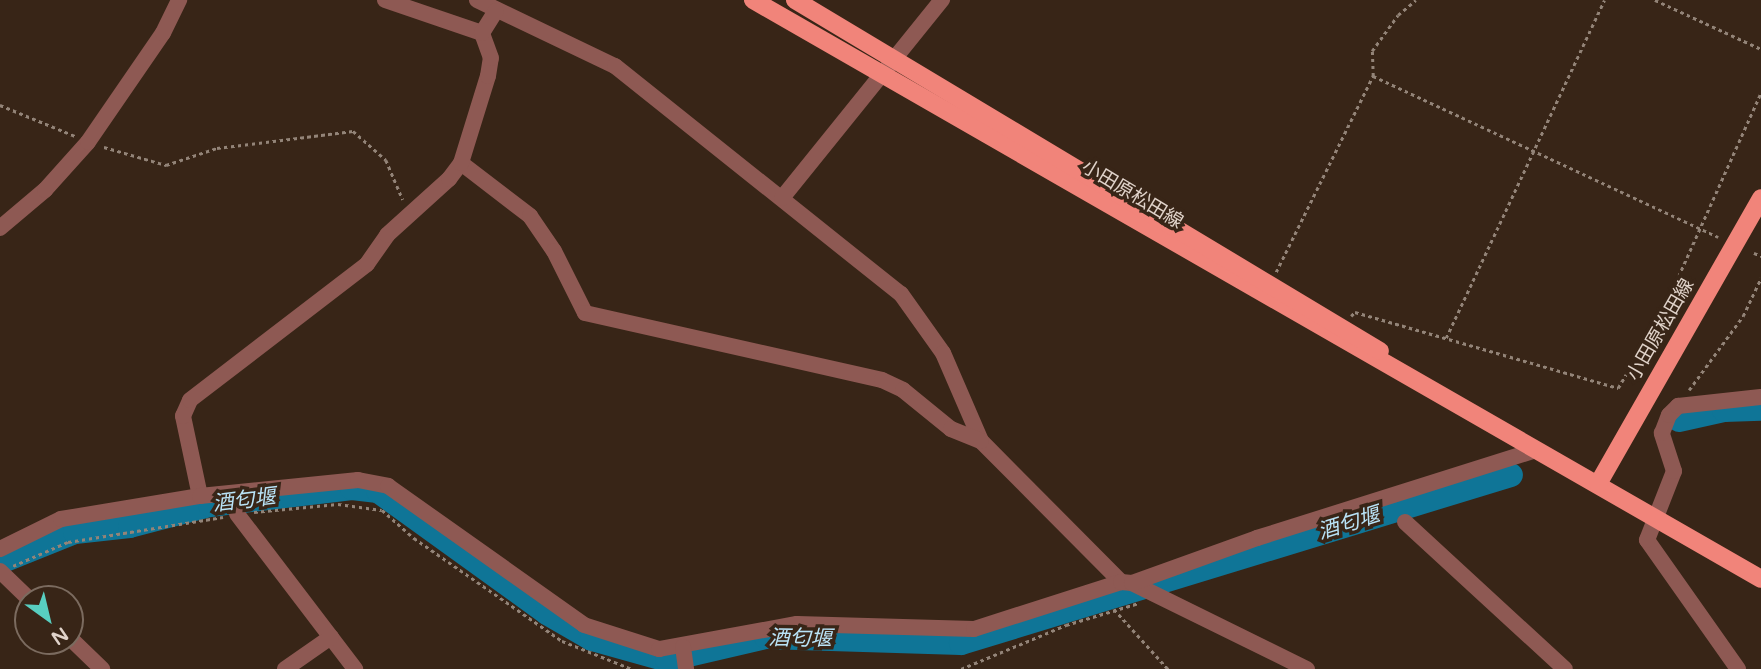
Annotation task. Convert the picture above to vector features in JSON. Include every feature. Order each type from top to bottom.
[{"type":"main road","name":"小田原松田線","points":[[753,0],[889,66],[1271,283],[1342,326],[1490,425]]},
{"type":"main road","name":"小田原松田線","points":[[796,0],[889,66],[1490,425],[1761,579]]},
{"type":"main road","name":"小田原松田線","points":[[1598,484],[1761,198]]},
{"type":"street","points":[[0,228],[45,190],[88,142],[163,33],[179,0]]},
{"type":"street","points":[[385,0],[482,33]]},
{"type":"street","points":[[477,0],[615,66],[901,294],[924,321],[981,441],[1127,583],[1307,669]]},
{"type":"street","points":[[782,198],[942,0]]},
{"type":"street","points":[[482,33],[496,11]]},
{"type":"street","points":[[200,496],[183,416],[190,400],[367,264],[408,213],[449,179],[461,163],[488,76],[491,58],[482,33]]},
{"type":"street","points":[[461,163],[530,216],[554,251],[585,313],[882,380],[903,390],[951,429],[981,441]]},
{"type":"street","points":[[1738,669],[1647,540],[1654,517],[1670,491],[1674,471],[1662,433],[1678,406],[1761,397]]},
{"type":"street","points":[[0,549],[61,519],[200,496],[338,480],[373,481],[388,486],[583,625],[638,644],[683,647],[761,628],[797,624],[974,629],[1127,583],[1257,538],[1536,450]]},
{"type":"street","points":[[237,514],[355,669]]},
{"type":"street","points":[[1405,522],[1565,669]]},
{"type":"street","points":[[0,571],[14,585]]},
{"type":"street","points":[[285,669],[331,638]]},
{"type":"street","points":[[683,647],[687,669]]},
{"type":"street","points":[[84,652],[102,669]]},
{"type":"path","points":[[1271,283],[1373,76],[1372,51],[1398,15],[1416,0]]},
{"type":"path","points":[[1446,338],[1604,0]]},
{"type":"path","points":[[1655,0],[1761,49]]},
{"type":"path","points":[[1373,76],[1717,237]]},
{"type":"path","points":[[1342,326],[1355,312],[1618,388],[1661,315],[1761,93]]},
{"type":"path","points":[[0,105],[88,142],[166,165],[217,148],[353,131],[386,160],[408,213]]},
{"type":"path","points":[[1754,253],[1761,256]]},
{"type":"path","points":[[1678,406],[1743,316],[1761,278]]},
{"type":"path","points":[[0,571],[68,542],[237,514],[338,504],[383,510],[414,538],[562,641],[632,669]]},
{"type":"path","points":[[961,669],[1114,609],[1163,598]]},
{"type":"path","points":[[1114,609],[1168,669]]},
{"type":"waterway","name":"酒匂堰","points":[[1679,420],[1724,410],[1761,409]]},
{"type":"waterway","name":"酒匂堰","points":[[0,562],[75,532],[130,526],[210,505],[352,488],[378,491],[547,613],[592,639],[667,660],[766,637],[961,643],[1511,475]]}]
